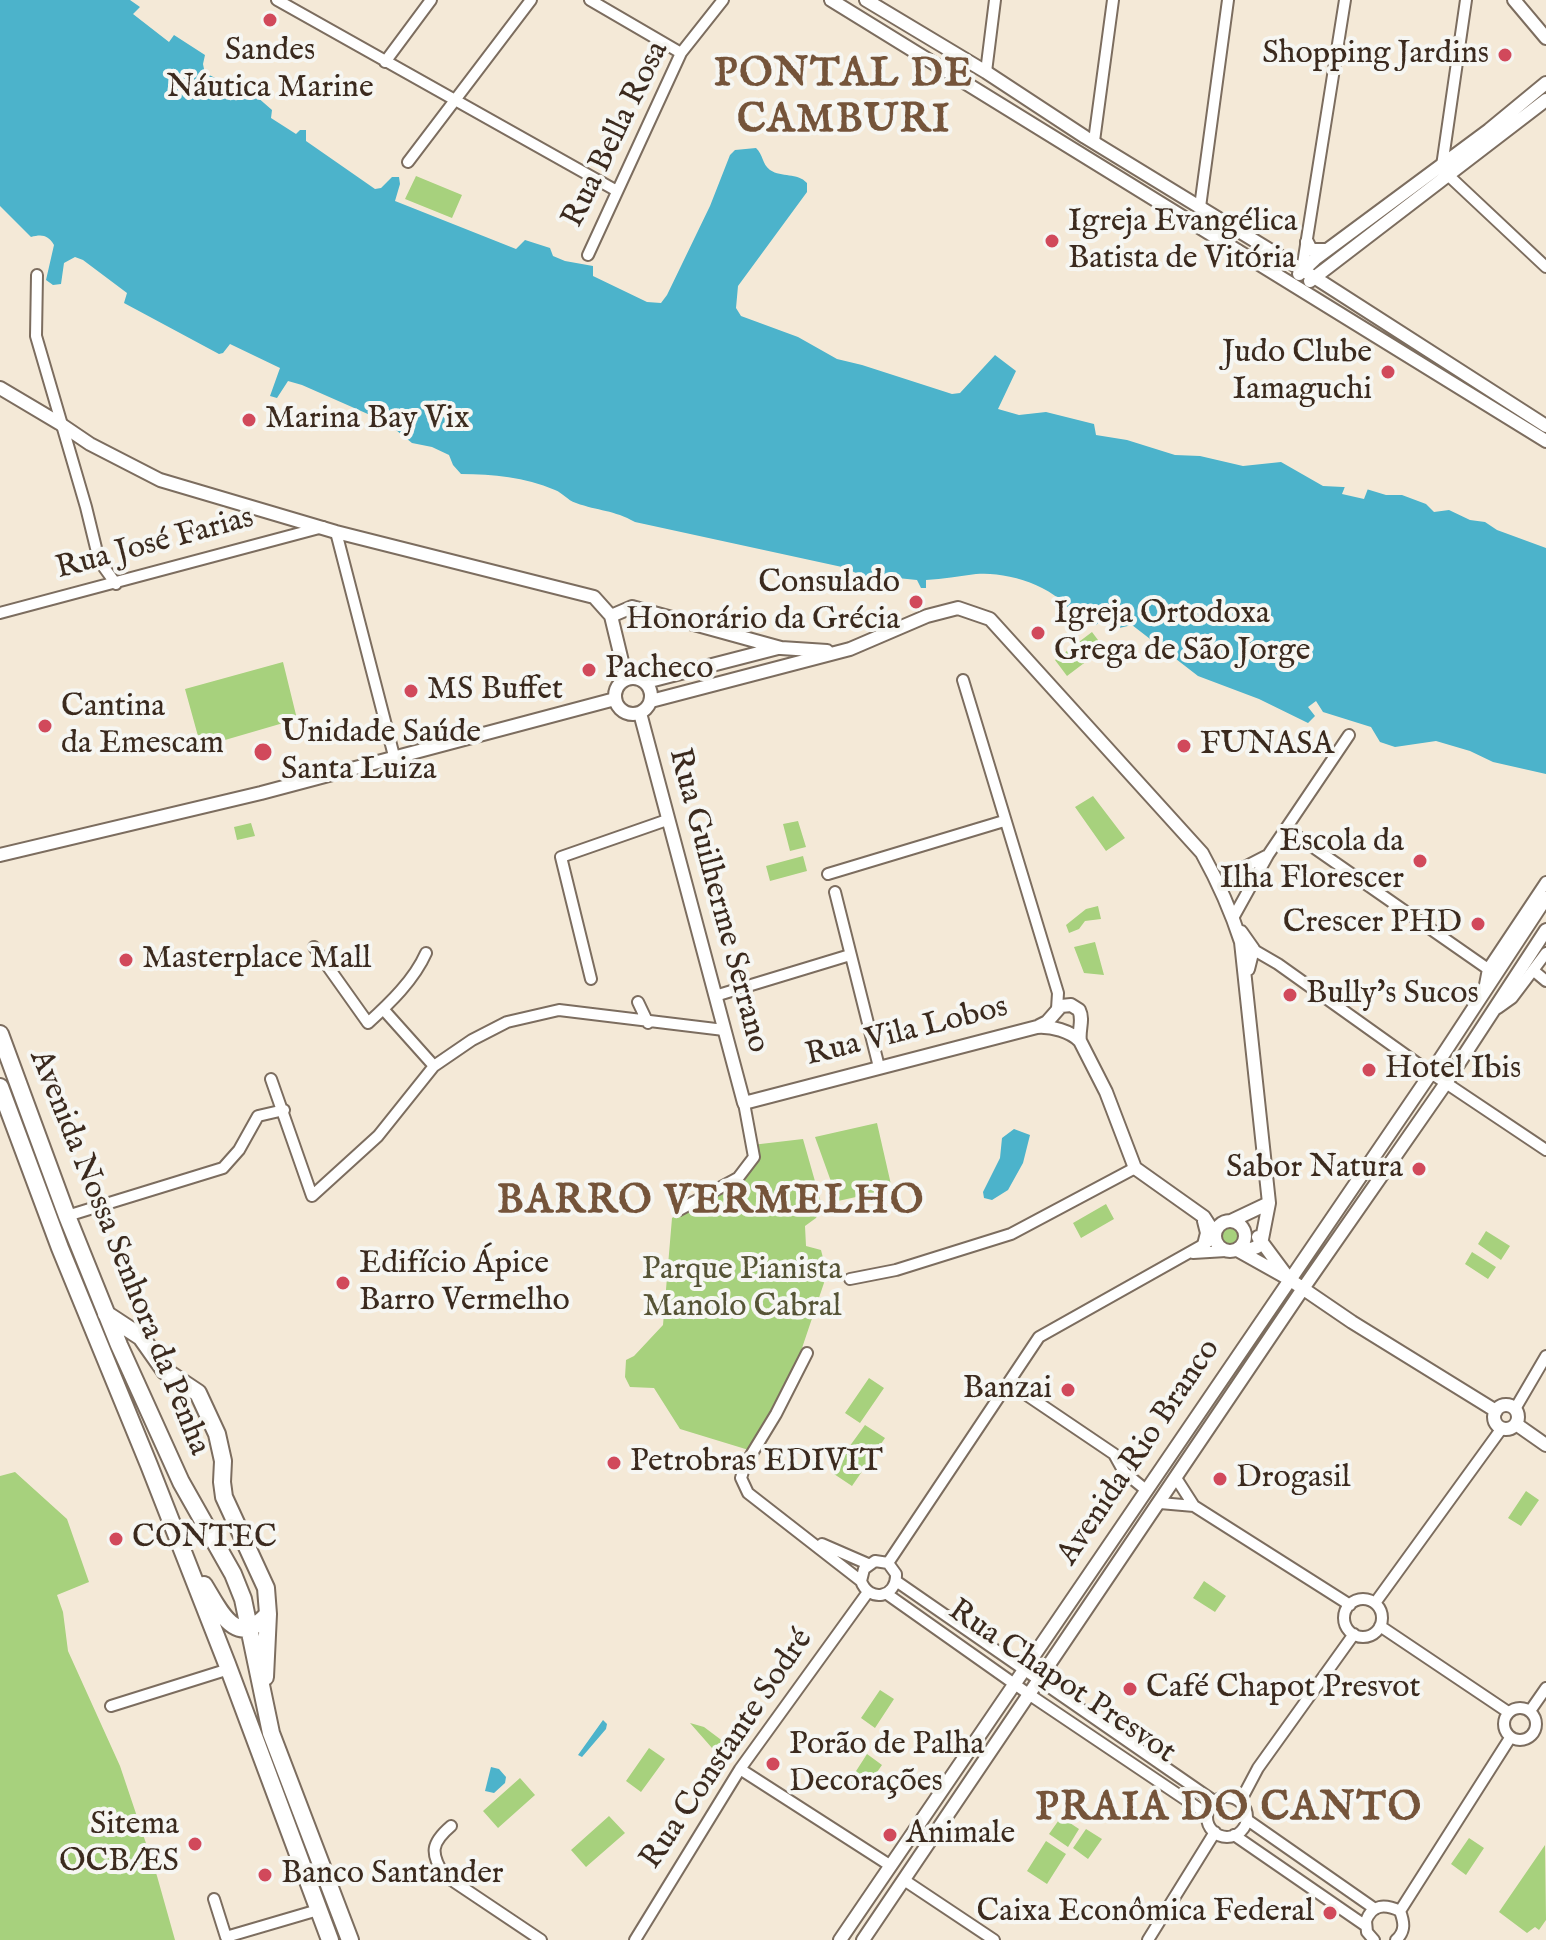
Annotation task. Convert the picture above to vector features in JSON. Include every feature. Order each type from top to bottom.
[{"type":"main road","name":"Avenida Nossa Senhora da Penha","points":[[0,1034],[67,1216],[119,1345],[181,1482],[233,1574],[250,1628],[271,1733],[350,1940]]},
{"type":"main road","name":"Avenida Nossa Senhora da Penha","points":[[0,1087],[4,1110],[183,1550],[330,1940]]},
{"type":"main road","points":[[106,1314],[141,1337],[165,1371],[198,1393],[207,1408],[223,1461],[224,1497],[266,1588],[268,1614],[263,1699]]},
{"type":"main road","points":[[108,1364],[111,1353],[119,1345],[140,1341],[149,1348]]},
{"type":"main road","points":[[183,1550],[228,1623],[237,1628],[250,1628],[268,1614]]},
{"type":"street","points":[[277,0],[617,191]]},
{"type":"street","points":[[385,62],[431,0]]},
{"type":"street","points":[[408,162],[531,0]]},
{"type":"street","points":[[590,0],[681,53]]},
{"type":"street","name":"Rua Bella Rosa","points":[[588,255],[681,53],[723,0]]},
{"type":"street","points":[[831,0],[1297,285],[1500,405],[1546,426]]},
{"type":"street","points":[[986,72],[995,0]]},
{"type":"street","points":[[1076,152],[1089,139],[1113,0]]},
{"type":"street","points":[[1200,207],[1228,0]]},
{"type":"street","points":[[1297,285],[1307,242],[1345,0]]},
{"type":"street","points":[[1445,171],[1466,0]]},
{"type":"street","points":[[1514,0],[1546,38]]},
{"type":"street","points":[[872,2],[1314,277],[1500,405],[1546,441]]},
{"type":"street","points":[[1534,25],[1546,45]]},
{"type":"street","points":[[1297,285],[1314,277],[1445,171],[1465,148],[1546,83]]},
{"type":"street","points":[[1008,109],[1019,93]]},
{"type":"street","points":[[1302,270],[1546,100]]},
{"type":"street","points":[[1448,128],[1465,148]]},
{"type":"street","points":[[1445,171],[1546,267]]},
{"type":"street","points":[[1307,242],[1311,250],[1327,250]]},
{"type":"street","points":[[37,275],[36,336],[96,548],[103,566],[116,584]]},
{"type":"street","points":[[0,388],[90,444],[160,480],[329,530],[594,597],[611,616],[626,678]]},
{"type":"street","points":[[329,530],[394,756]]},
{"type":"street","name":"Rua José Farias","points":[[0,613],[329,530]]},
{"type":"street","points":[[611,616],[632,607],[781,648],[807,651],[850,649]]},
{"type":"street","points":[[651,701],[652,692],[646,682],[634,677],[626,678],[617,687],[615,699],[624,712],[640,713],[651,701],[850,649],[927,616],[958,608],[990,619],[1202,853],[1247,946],[1246,982],[1269,1203],[1262,1239],[1257,1247],[1191,1254]]},
{"type":"street","points":[[646,682],[781,648]]},
{"type":"street","points":[[963,680],[1058,993],[1054,1022],[1062,1031],[1080,1041]]},
{"type":"street","points":[[4,856],[261,793],[615,699]]},
{"type":"street","name":"Rua Guilherme Serrano","points":[[640,713],[744,1103]]},
{"type":"street","points":[[1234,920],[1268,855],[1349,735]]},
{"type":"street","points":[[591,979],[561,857],[667,820]]},
{"type":"street","points":[[828,874],[1004,821]]},
{"type":"street","points":[[1287,829],[1488,969]]},
{"type":"street","points":[[1219,884],[1268,855]]},
{"type":"street","name":"Avenida Rio Branco","points":[[1483,995],[1488,969],[1546,882]]},
{"type":"street","points":[[835,892],[879,1067]]},
{"type":"street","name":"Avenida Rio Branco","points":[[840,1940],[1431,1073],[1546,898]]},
{"type":"street","points":[[1542,948],[1546,930]]},
{"type":"street","points":[[1247,946],[1278,964],[1546,1150]]},
{"type":"street","points":[[314,947],[368,1023],[420,967],[426,953]]},
{"type":"street","name":"Avenida Rio Branco","points":[[1493,1012],[1512,998],[1534,971],[1542,948]]},
{"type":"street","name":"Avenida Rio Branco","points":[[863,1940],[1302,1290],[1493,1012],[1542,948]]},
{"type":"street","points":[[715,996],[850,955]]},
{"type":"street","points":[[1534,971],[1546,981]]},
{"type":"street","points":[[1058,993],[1081,1014],[1080,1041],[1106,1092],[1135,1168],[1204,1217],[1234,1224],[1262,1239],[1289,1279]]},
{"type":"street","points":[[638,1002],[648,1023]]},
{"type":"street","points":[[1056,1011],[1071,1005]]},
{"type":"street","points":[[383,1009],[434,1066]]},
{"type":"street","points":[[271,1079],[312,1196],[378,1136],[434,1066],[472,1040],[507,1022],[559,1010],[724,1030]]},
{"type":"street","name":"Rua Vila Lobos","points":[[1037,1027],[1047,1022],[1056,1011]]},
{"type":"street","points":[[1062,1031],[1074,1031],[1081,1024]]},
{"type":"street","name":"Rua Vila Lobos","points":[[744,1103],[1037,1027],[1047,1026],[1062,1031]]},
{"type":"street","points":[[679,1210],[738,1178],[754,1157],[744,1103]]},
{"type":"street","points":[[67,1216],[223,1168],[239,1150],[258,1116],[284,1110]]},
{"type":"street","points":[[850,1279],[896,1270],[1011,1234],[1135,1168]]},
{"type":"street","points":[[888,1563],[1039,1337],[1191,1254],[1215,1235],[1219,1226],[1234,1224],[1269,1203]]},
{"type":"street","points":[[1204,1217],[1218,1245],[1289,1279],[1496,1411]]},
{"type":"street","points":[[1204,1217],[1207,1233],[1204,1245]]},
{"type":"street","points":[[1234,1224],[1244,1241],[1235,1251]]},
{"type":"street","points":[[807,1353],[776,1414],[745,1465],[741,1478],[748,1493],[809,1538],[861,1581],[868,1592],[887,1594],[896,1581],[896,1574],[888,1563],[875,1561],[864,1569],[861,1581]]},
{"type":"street","points":[[1515,1409],[1546,1356]]},
{"type":"street","points":[[1009,1383],[1114,1454],[1124,1472],[1146,1490]]},
{"type":"street","points":[[1505,1405],[1515,1409],[1518,1416],[1516,1424],[1502,1428],[1495,1421],[1496,1411],[1505,1405]]},
{"type":"street","points":[[1516,1424],[1546,1445]]},
{"type":"street","points":[[1375,1603],[1502,1428]]},
{"type":"street","points":[[1176,1478],[1194,1506],[1350,1605]]},
{"type":"street","points":[[1160,1503],[1194,1506]]},
{"type":"street","points":[[809,1538],[868,1564]]},
{"type":"street","name":"Rua Chapot Presvot","points":[[896,1581],[1214,1801]]},
{"type":"street","name":"Rua Constante Sodré","points":[[635,1940],[740,1769],[868,1592]]},
{"type":"street","name":"Rua Chapot Presvot","points":[[887,1594],[1207,1814]]},
{"type":"street","points":[[1367,1599],[1375,1603],[1382,1614],[1380,1626],[1366,1636],[1354,1634],[1344,1620],[1350,1605],[1367,1599]]},
{"type":"street","points":[[1380,1626],[1508,1712]]},
{"type":"street","points":[[1240,1802],[1258,1768],[1354,1634]]},
{"type":"street","points":[[111,1706],[229,1669]]},
{"type":"street","points":[[1530,1711],[1546,1688]]},
{"type":"street","points":[[1515,1708],[1530,1711],[1536,1721],[1534,1733],[1526,1740],[1510,1738],[1504,1731],[1503,1721],[1508,1712],[1515,1708]]},
{"type":"street","points":[[1534,1733],[1546,1741]]},
{"type":"street","points":[[1400,1911],[1510,1738]]},
{"type":"street","points":[[740,1769],[891,1866]]},
{"type":"street","points":[[1246,1819],[1234,1835],[1221,1835],[1207,1821],[1207,1814],[1214,1801],[1232,1797],[1240,1802],[1246,1819],[1375,1909]]},
{"type":"street","points":[[451,1826],[440,1836],[434,1848],[436,1862],[444,1875],[541,1940]]},
{"type":"street","points":[[1148,1940],[1215,1832]]},
{"type":"street","points":[[1234,1835],[1366,1926],[1374,1940]]},
{"type":"street","points":[[904,1880],[994,1940]]},
{"type":"street","points":[[214,1899],[226,1937],[318,1910]]},
{"type":"street","points":[[1366,1926],[1368,1916],[1375,1909],[1385,1906],[1400,1911],[1404,1921],[1400,1936],[1415,1940]]},
{"type":"green space","points":[[416,176],[462,195],[452,218],[405,199]]},
{"type":"green space","points":[[1092,632],[1104,648],[1067,676],[1055,660]]},
{"type":"green space","points":[[283,662],[297,719],[201,747],[185,689]]},
{"type":"green space","points":[[1093,796],[1125,838],[1106,851],[1075,807]]},
{"type":"green space","points":[[798,821],[806,847],[790,851],[783,824]]},
{"type":"green space","points":[[251,823],[255,836],[237,840],[234,827]]},
{"type":"green space","points":[[803,856],[807,871],[770,881],[766,866]]},
{"type":"green space","points":[[1098,906],[1101,919],[1085,921],[1079,929],[1069,933],[1066,925],[1086,909]]},
{"type":"green space","points":[[1095,942],[1104,975],[1084,973],[1074,947]]},
{"type":"green space","points":[[877,1123],[892,1189],[838,1201],[815,1137]]},
{"type":"green space","name":"Parque Pianista Manolo Cabral","points":[[803,1139],[822,1206],[816,1218],[805,1226],[806,1246],[821,1250],[827,1274],[801,1351],[752,1451],[680,1429],[654,1388],[630,1387],[625,1377],[626,1360],[634,1356],[663,1325],[672,1218],[745,1167],[752,1145]]},
{"type":"green space","points":[[1106,1204],[1114,1219],[1081,1238],[1073,1223]]},
{"type":"green space","points":[[1230,1223],[1239,1227],[1243,1236],[1239,1245],[1230,1249],[1221,1245],[1217,1236],[1221,1227]]},
{"type":"green space","points":[[1486,1231],[1510,1246],[1501,1260],[1478,1244]]},
{"type":"green space","points":[[1472,1252],[1496,1267],[1488,1279],[1465,1264]]},
{"type":"green space","points":[[869,1378],[884,1388],[860,1423],[845,1413]]},
{"type":"green space","points":[[865,1425],[885,1438],[852,1486],[831,1472]]},
{"type":"green space","points":[[15,1472],[67,1519],[89,1582],[57,1595],[63,1612],[68,1651],[120,1766],[175,1940],[0,1940],[0,1476]]},
{"type":"green space","points":[[1526,1491],[1539,1500],[1521,1526],[1508,1518]]},
{"type":"green space","points":[[1204,1581],[1226,1596],[1215,1612],[1193,1598]]},
{"type":"green space","points":[[880,1690],[894,1699],[875,1728],[861,1718]]},
{"type":"green space","points":[[690,1723],[704,1727],[728,1745],[712,1748]]},
{"type":"green space","points":[[649,1748],[665,1759],[641,1792],[626,1781]]},
{"type":"green space","points":[[867,1754],[882,1765],[863,1792],[849,1782]]},
{"type":"green space","points":[[520,1778],[535,1795],[498,1828],[483,1811]]},
{"type":"green space","points":[[609,1816],[625,1833],[586,1867],[571,1850]]},
{"type":"green space","points":[[1061,1817],[1079,1829],[1068,1847],[1049,1834]]},
{"type":"green space","points":[[1086,1829],[1102,1839],[1088,1859],[1073,1848]]},
{"type":"green space","points":[[1469,1838],[1484,1848],[1466,1875],[1451,1864]]},
{"type":"green space","points":[[1046,1841],[1066,1854],[1047,1884],[1027,1871]]},
{"type":"green space","points":[[1545,1845],[1546,1920],[1539,1930],[1535,1927],[1527,1933],[1499,1912]]},
{"type":"water","points":[[0,0],[130,0],[140,7],[133,14],[169,42],[174,35],[205,55],[205,74],[241,95],[256,96],[272,110],[271,118],[296,134],[306,130],[306,141],[375,189],[381,188],[392,177],[399,177],[395,201],[516,249],[525,240],[550,248],[553,256],[593,266],[593,276],[647,302],[661,303],[667,295],[710,206],[730,155],[735,150],[756,148],[770,170],[803,180],[807,183],[807,192],[738,286],[736,308],[741,316],[798,337],[837,359],[952,394],[960,393],[995,355],[1016,371],[998,409],[1019,415],[1046,412],[1094,424],[1096,435],[1127,440],[1175,455],[1200,456],[1243,466],[1281,462],[1323,486],[1363,488],[1386,495],[1402,495],[1426,504],[1434,512],[1449,510],[1546,548],[1546,774],[1493,762],[1436,741],[1395,747],[1380,742],[1371,727],[1323,712],[1316,701],[1308,707],[1315,716],[1308,723],[1259,699],[1198,676],[1132,625],[1115,629],[1102,620],[1096,625],[1075,618],[1058,598],[1017,578],[976,574],[926,580],[926,588],[921,588],[917,580],[878,576],[868,578],[842,567],[635,522],[576,503],[558,491],[532,482],[461,474],[449,455],[412,443],[386,422],[302,385],[288,381],[277,398],[270,396],[280,368],[230,344],[219,354],[124,303],[127,293],[83,260],[75,257],[64,263],[61,284],[53,285],[46,280],[54,245],[44,236],[31,237],[0,206]]},
{"type":"water","points":[[1014,1129],[1030,1135],[1023,1163],[1008,1190],[992,1200],[984,1198],[983,1192],[1000,1158],[1002,1138]]},
{"type":"water","points":[[603,1720],[607,1724],[606,1729],[582,1757],[578,1755]]},
{"type":"water","points":[[491,1767],[499,1769],[506,1777],[505,1783],[494,1793],[485,1791]]},
{"type":"pier","points":[[1346,484],[1369,486],[1364,499],[1342,494]]},
{"type":"place","name":"Sandes Náutica Marine","points":[[270,20]]},
{"type":"place","name":"Shopping Jardins","points":[[1505,55]]},
{"type":"place","name":"Igreja Evangélica Batista de Vitória","points":[[1052,241]]},
{"type":"place","name":"Judo Clube Iamaguchi","points":[[1388,372]]},
{"type":"place","name":"Marina Bay Vix","points":[[249,420]]},
{"type":"place","name":"Consulado Honorário da Grécia","points":[[916,602]]},
{"type":"place","name":"Igreja Ortodoxa Grega de São Jorge","points":[[1038,633]]},
{"type":"place","name":"Pacheco","points":[[589,670]]},
{"type":"place","name":"MS Buffet","points":[[411,691]]},
{"type":"place","name":"Cantina da Emescam","points":[[45,726]]},
{"type":"place","name":"FUNASA","points":[[1184,746]]},
{"type":"place","name":"Unidade Saúde Santa Luiza","points":[[263,752]]},
{"type":"place","name":"Escola da Ilha Florescer","points":[[1420,861]]},
{"type":"place","name":"Crescer PHD","points":[[1478,924]]},
{"type":"place","name":"Masterplace Mall","points":[[126,960]]},
{"type":"place","name":"Bully's Sucos","points":[[1290,995]]},
{"type":"place","name":"Hotel Ibis","points":[[1369,1070]]},
{"type":"place","name":"Sabor Natura","points":[[1419,1169]]},
{"type":"place","name":"Edifício Ápice Barro Vermelho","points":[[343,1283]]},
{"type":"place","name":"Banzai","points":[[1068,1390]]},
{"type":"place","name":"Petrobras EDIVIT","points":[[614,1463]]},
{"type":"place","name":"Drogasil","points":[[1220,1479]]},
{"type":"place","name":"CONTEC","points":[[116,1539]]},
{"type":"place","name":"Café Chapot Presvot","points":[[1130,1689]]},
{"type":"place","name":"Porão de Palha Decorações","points":[[773,1764]]},
{"type":"place","name":"Animale","points":[[890,1835]]},
{"type":"place","name":"Sitema OCB/ES","points":[[195,1844]]},
{"type":"place","name":"Banco Santander","points":[[265,1875]]},
{"type":"place","name":"Caixa Econômica Federal","points":[[1330,1913]]},
{"type":"district","name":"PONTAL DE CAMBURI","points":[[844,100]]},
{"type":"district","name":"BARRO VERMELHO","points":[[711,1204]]},
{"type":"district","name":"PRAIA DO CANTO","points":[[1229,1811]]}]
